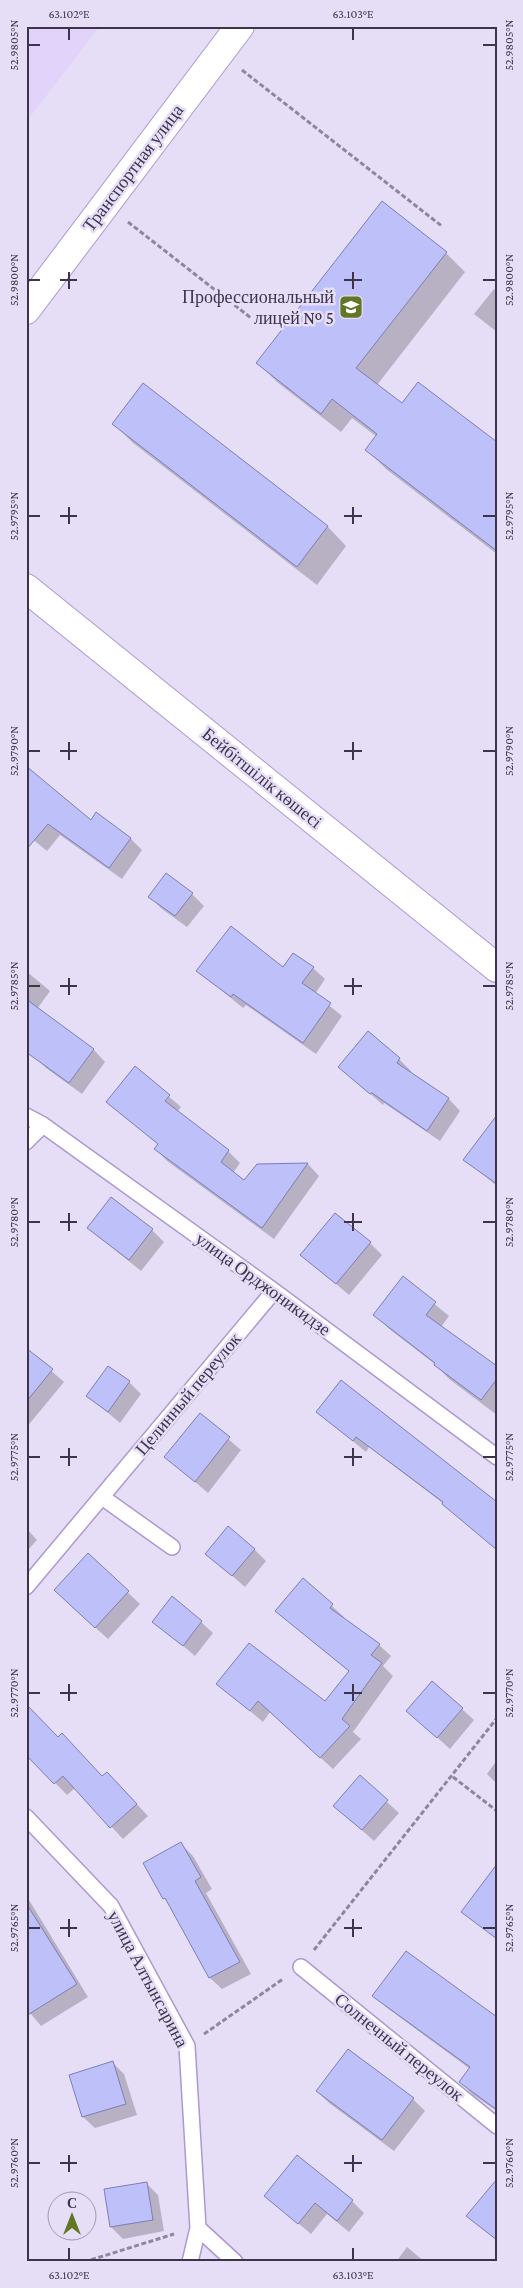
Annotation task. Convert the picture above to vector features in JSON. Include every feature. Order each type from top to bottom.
[{"type":"street","name":"Транспортная улица","points":[[26,310],[240,26]]},
{"type":"street","name":"Бейбітшілік көшесі","points":[[26,588],[497,968]]},
{"type":"lane","name":"улица Орджоникидзе","points":[[26,1116],[43,1125],[274,1291],[497,1456]]},
{"type":"lane","points":[[26,1142],[43,1125]]},
{"type":"lane","name":"Целинный переулок","points":[[26,1587],[274,1291]]},
{"type":"lane","points":[[102,1497],[172,1547]]},
{"type":"lane","name":"улица Алтынсарина","points":[[26,1817],[111,1906],[187,2046],[198,2228],[190,2262]]},
{"type":"lane","name":"Солнечный переулок","points":[[301,1967],[497,2126]]},
{"type":"lane","points":[[198,2228],[235,2262]]},
{"type":"path","points":[[220,52],[443,227]]},
{"type":"path","points":[[106,204],[251,318]]},
{"type":"path","points":[[187,2046],[301,1967],[497,1718]]},
{"type":"path","points":[[452,1777],[497,1812]]},
{"type":"path","points":[[84,2262],[198,2228]]},
{"type":"shaded area","points":[[26,26],[100,26],[26,122]]},
{"type":"building","points":[[382,201],[447,252],[356,368],[402,403],[418,382],[497,442],[497,551],[365,450],[377,434],[332,399],[321,414],[256,363]]},
{"type":"building","points":[[143,383],[328,526],[297,567],[112,424]]},
{"type":"building","points":[[26,766],[91,820],[96,812],[131,838],[109,868],[48,824],[26,850]]},
{"type":"building","points":[[166,873],[193,893],[175,916],[148,897]]},
{"type":"building","points":[[231,926],[283,967],[293,953],[314,967],[302,983],[331,1003],[303,1043],[233,994],[231,997],[196,971]]},
{"type":"building","points":[[26,999],[94,1049],[69,1083],[26,1052]]},
{"type":"building","points":[[368,1031],[400,1058],[397,1063],[449,1098],[427,1131],[372,1093],[370,1094],[338,1067]]},
{"type":"building","points":[[135,1066],[170,1095],[165,1101],[229,1150],[221,1162],[244,1180],[257,1164],[308,1163],[262,1228],[154,1149],[158,1144],[106,1102]]},
{"type":"building","points":[[497,1115],[497,1184],[463,1160]]},
{"type":"building","points":[[111,1197],[153,1229],[129,1260],[87,1228]]},
{"type":"building","points":[[335,1213],[371,1242],[336,1284],[300,1255]]},
{"type":"building","points":[[403,1276],[436,1302],[426,1315],[497,1366],[497,1379],[481,1400],[434,1365],[435,1363],[373,1315]]},
{"type":"building","points":[[26,1348],[53,1369],[26,1402]]},
{"type":"building","points":[[108,1366],[130,1381],[108,1412],[86,1396]]},
{"type":"building","points":[[341,1380],[497,1502],[497,1550],[442,1504],[443,1502],[356,1437],[353,1441],[316,1412]]},
{"type":"building","points":[[200,1413],[230,1437],[195,1482],[164,1457]]},
{"type":"building","points":[[228,1526],[255,1549],[232,1576],[205,1554]]},
{"type":"building","points":[[88,1553],[129,1591],[95,1628],[54,1590]]},
{"type":"building","points":[[303,1578],[333,1604],[330,1608],[380,1644],[371,1655],[382,1663],[342,1719],[350,1726],[320,1758],[258,1701],[250,1711],[216,1684],[249,1643],[325,1701],[349,1671],[275,1611]]},
{"type":"building","points":[[172,1596],[202,1621],[183,1646],[152,1622]]},
{"type":"building","points":[[432,1681],[463,1708],[437,1738],[406,1711]]},
{"type":"building","points":[[26,1704],[58,1737],[62,1733],[102,1776],[107,1772],[137,1804],[110,1828],[63,1776],[54,1784],[26,1755]]},
{"type":"building","points":[[360,1775],[388,1800],[362,1830],[333,1806]]},
{"type":"building","points":[[181,1842],[201,1877],[195,1881],[240,1962],[209,1978],[165,1898],[163,1899],[143,1863]]},
{"type":"building","points":[[497,1864],[497,1939],[461,1912]]},
{"type":"building","points":[[26,1903],[77,1984],[26,2016]]},
{"type":"building","points":[[406,1951],[497,2017],[497,2110],[459,2082],[470,2067],[372,1996]]},
{"type":"building","points":[[348,2049],[414,2098],[382,2140],[316,2091]]},
{"type":"building","points":[[113,2061],[126,2104],[82,2117],[69,2075]]},
{"type":"building","points":[[297,2155],[353,2200],[337,2221],[315,2203],[298,2224],[264,2196]]},
{"type":"building","points":[[497,2179],[497,2240],[466,2216]]},
{"type":"building","points":[[147,2182],[153,2220],[110,2227],[104,2189]]},
{"type":"place","name":"Профессиональный лицей № 5","points":[[351,307]]}]
